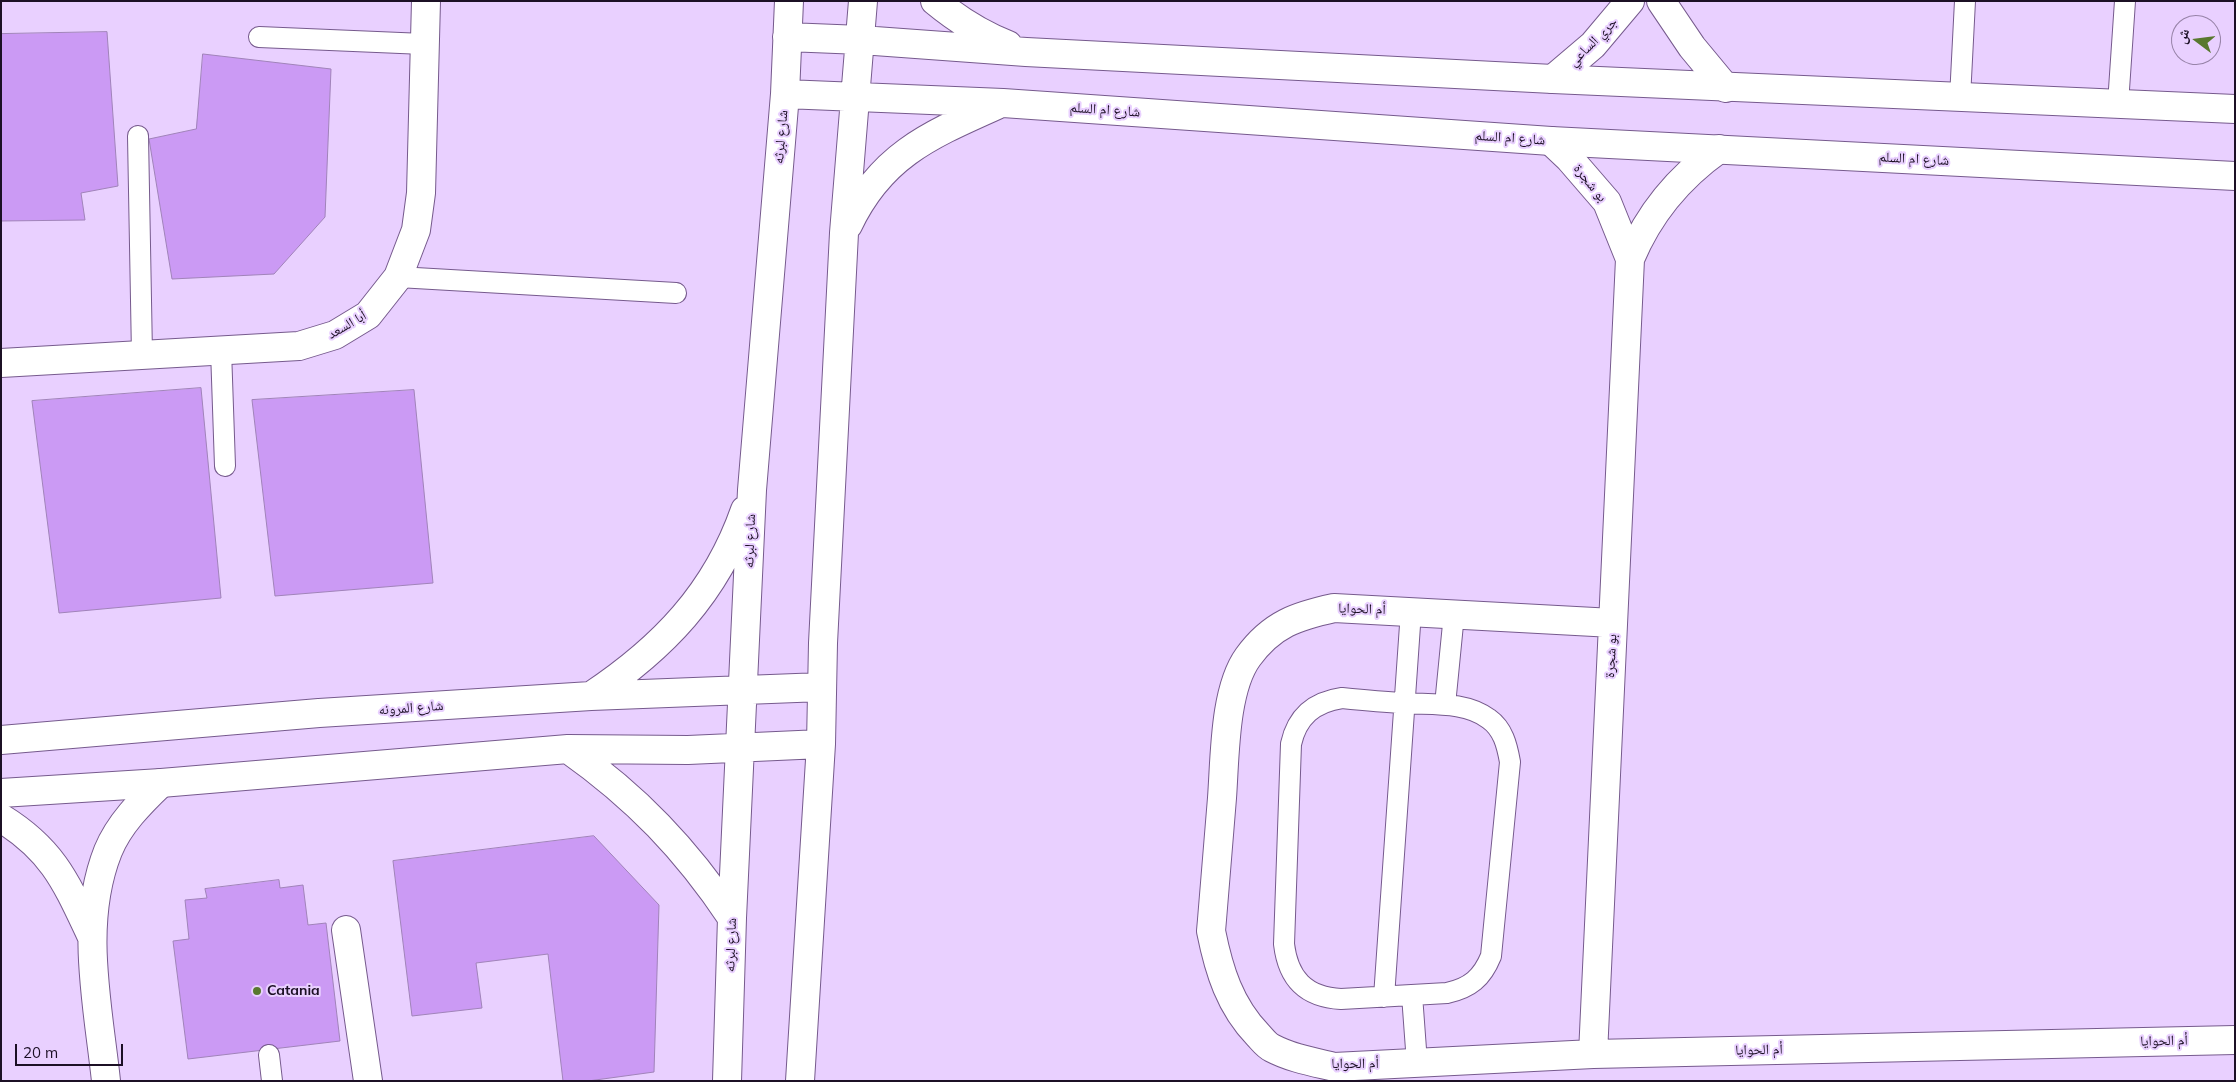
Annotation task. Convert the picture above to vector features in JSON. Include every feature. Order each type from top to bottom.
[{"type":"street","name":"أبا السعد","points":[[1,363],[299,346],[335,335],[368,315],[398,277],[416,230],[421,193],[426,1]]},
{"type":"street","name":"شارع لبرثه","points":[[727,1081],[732,918],[752,490],[785,94],[789,1]]},
{"type":"street","points":[[800,1081],[821,744],[822,687],[844,233],[863,1]]},
{"type":"street","points":[[935,1],[958,20],[975,30],[1026,52]]},
{"type":"street","name":"جري الساعي","points":[[1553,79],[1593,45],[1630,1]]},
{"type":"street","points":[[1661,1],[1692,47],[1726,88]]},
{"type":"street","points":[[787,37],[861,40],[1026,52],[1726,88],[2235,109]]},
{"type":"street","name":"شارع ام السلم","points":[[785,94],[1003,103],[1551,141],[2235,176]]},
{"type":"street","points":[[844,233],[856,208],[871,186],[897,159],[933,134],[1003,103]]},
{"type":"street","name":"بو شجرة","points":[[1551,141],[1586,176],[1607,202],[1630,259]]},
{"type":"street","name":"بو شجرة","points":[[1593,1054],[1630,259],[1649,218],[1675,185],[1688,172],[1719,149]]},
{"type":"street","points":[[591,696],[623,675],[653,651],[703,593],[723,561],[740,526],[752,490]]},
{"type":"street","name":"أم الحوايا","points":[[1613,622],[1334,608],[1300,615],[1274,630],[1247,658],[1234,687],[1228,722],[1212,931],[1218,963],[1230,996],[1245,1022],[1270,1047],[1299,1060],[1334,1067],[1593,1054],[2235,1040]]},
{"type":"street","name":"شارع المرونه","points":[[1,740],[319,714],[591,696],[822,687]]},
{"type":"street","points":[[1,793],[161,783],[568,750],[688,750],[821,744]]},
{"type":"street","points":[[568,750],[600,771],[658,822],[695,865],[732,918]]},
{"type":"street","points":[[106,1081],[91,937],[94,906],[108,851],[122,826],[140,802],[161,783]]},
{"type":"street","points":[[1,818],[26,833],[64,878],[91,937]]},
{"type":"street","points":[[346,930],[368,1081]]},
{"type":"lane","points":[[1960,98],[1965,1]]},
{"type":"lane","points":[[2118,104],[2125,1]]},
{"type":"lane","points":[[259,37],[424,44]]},
{"type":"lane","points":[[138,136],[142,355]]},
{"type":"lane","points":[[398,277],[676,293]]},
{"type":"lane","points":[[222,350],[225,466]]},
{"type":"lane","points":[[1384,997],[1403,703],[1411,611]]},
{"type":"lane","points":[[1445,705],[1454,614]]},
{"type":"lane","points":[[1342,698],[1445,705],[1474,710],[1489,719],[1500,731],[1507,745],[1510,762],[1491,956],[1485,970],[1476,982],[1462,990],[1447,993],[1340,999],[1319,996],[1300,984],[1291,972],[1284,944],[1291,744],[1294,732],[1308,711],[1330,700],[1342,698]]},
{"type":"lane","points":[[1412,995],[1417,1063]]},
{"type":"lane","points":[[269,1055],[272,1081]]},
{"type":"building","points":[[107,32],[118,186],[81,193],[85,220],[1,221],[1,34]]},
{"type":"building","points":[[203,54],[331,69],[325,217],[274,274],[172,279],[149,139],[196,129]]},
{"type":"building","points":[[201,388],[221,598],[59,613],[32,401]]},
{"type":"building","points":[[414,390],[433,583],[275,596],[252,400]]},
{"type":"building","points":[[594,836],[659,905],[654,1072],[588,1081],[563,1081],[548,954],[476,963],[482,1008],[412,1016],[393,861]]},
{"type":"building","name":"Catania","points":[[279,880],[280,888],[303,885],[308,925],[326,923],[340,1041],[188,1059],[173,941],[189,939],[185,900],[207,898],[205,889]]},
{"type":"place","name":"Catania","points":[[257,991]]}]
